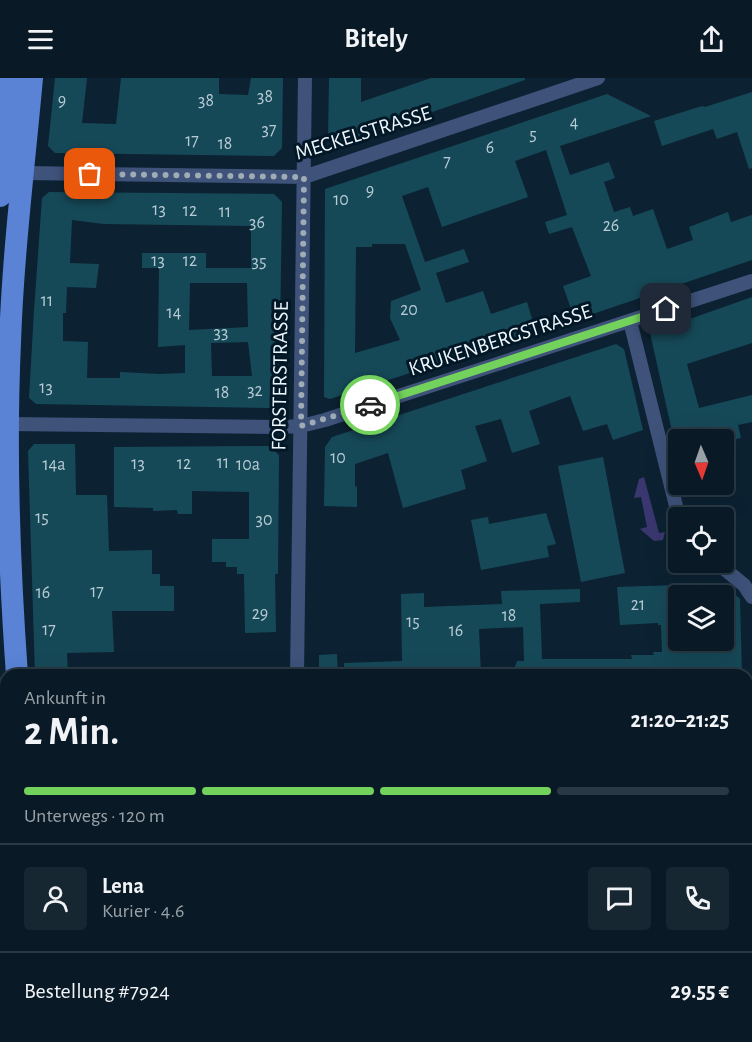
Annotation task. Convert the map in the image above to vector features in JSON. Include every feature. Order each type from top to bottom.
[{"type":"main road","points":[[0,196],[11,78]]},
{"type":"main road","points":[[17,669],[9,577],[7,424],[10,341],[33,78]]},
{"type":"street","name":"FORSTERSTRASSE","points":[[297,669],[305,78]]},
{"type":"street","name":"MECKELSTRASSE","points":[[24,173],[304,177],[598,78]]},
{"type":"street","name":"KRUKENBERGSTRASSE","points":[[7,424],[301,426],[752,281]]},
{"type":"street","points":[[630,321],[676,507]]},
{"type":"street","points":[[729,573],[744,585],[752,597]]},
{"type":"shaded area","points":[[644,477],[659,533],[665,532],[663,540],[654,541],[640,529],[647,527],[641,497],[634,498],[639,479]]},
{"type":"building","points":[[55,78],[87,78],[82,123],[116,124],[121,78],[219,78],[219,94],[248,95],[251,78],[283,78],[282,148],[274,156],[55,153],[48,146]]},
{"type":"building","points":[[329,78],[361,78],[361,102],[431,78],[525,78],[525,80],[336,145],[328,140]]},
{"type":"building","points":[[752,92],[752,168],[749,169],[737,132],[717,139],[713,129],[662,146],[654,121]]},
{"type":"building","points":[[607,94],[651,116],[560,146],[570,175],[609,162],[615,178],[604,182],[614,212],[630,207],[633,216],[653,209],[667,249],[693,240],[689,227],[728,212],[731,222],[752,215],[752,260],[575,320],[563,286],[591,276],[572,227],[549,234],[545,222],[567,215],[546,150],[515,161],[528,197],[442,227],[428,187],[402,196],[425,262],[464,249],[469,262],[436,273],[446,303],[483,291],[491,314],[527,302],[536,332],[330,399],[324,397],[325,189]],"holes":[[[372,244],[405,244],[421,290],[391,301],[390,318],[400,340],[355,353],[356,247],[372,247]]]},
{"type":"building","points":[[49,192],[274,194],[282,202],[279,399],[270,408],[36,404],[29,398],[42,198]],"holes":[[[72,220],[104,224],[251,226],[251,268],[206,268],[206,253],[142,253],[142,268],[159,268],[158,347],[185,345],[185,373],[120,372],[120,378],[87,378],[88,342],[63,341],[63,313],[66,313],[67,287],[96,288],[99,264],[70,263]],[[190,283],[247,283],[248,327],[189,330]],[[248,342],[252,376],[212,376],[211,343]]]},
{"type":"building","points":[[752,297],[752,343],[687,364],[699,408],[752,395],[752,422],[738,425],[741,438],[734,440],[734,429],[672,429],[650,333]]},
{"type":"building","points":[[616,344],[624,349],[643,430],[613,440],[607,424],[583,431],[570,396],[529,411],[540,444],[512,453],[501,419],[475,426],[487,461],[461,470],[466,489],[403,508],[388,453],[355,464],[357,507],[324,506],[325,447],[332,437]]},
{"type":"building","points":[[34,444],[75,444],[76,495],[107,495],[109,551],[152,550],[152,574],[160,574],[160,586],[174,586],[174,611],[112,611],[114,652],[67,653],[68,669],[35,669],[28,451]]},
{"type":"building","points":[[269,446],[279,455],[278,574],[275,574],[276,632],[245,633],[244,574],[237,574],[237,567],[226,567],[226,562],[212,562],[212,539],[249,539],[249,492],[192,491],[192,514],[178,514],[177,510],[153,511],[153,508],[114,507],[114,447]]},
{"type":"building","points":[[603,457],[625,573],[581,582],[558,466]]},
{"type":"building","points":[[546,513],[556,544],[547,546],[549,557],[481,570],[471,520],[488,517],[489,524]]},
{"type":"building","points":[[668,585],[668,651],[734,651],[734,593],[740,599],[742,669],[514,669],[517,661],[524,661],[523,627],[479,629],[481,669],[344,669],[344,663],[402,661],[401,594],[424,593],[424,607],[502,604],[501,591],[580,589],[580,602],[540,604],[542,659],[632,659],[631,655],[654,655],[653,652],[662,652],[661,625],[658,623],[620,625],[617,587]]},
{"type":"building","points":[[337,654],[338,669],[319,669],[319,655]]},
{"type":"way so far","points":[[90,174],[304,177],[301,426],[370,405]]},
{"type":"route","points":[[370,405],[666,309]]}]
